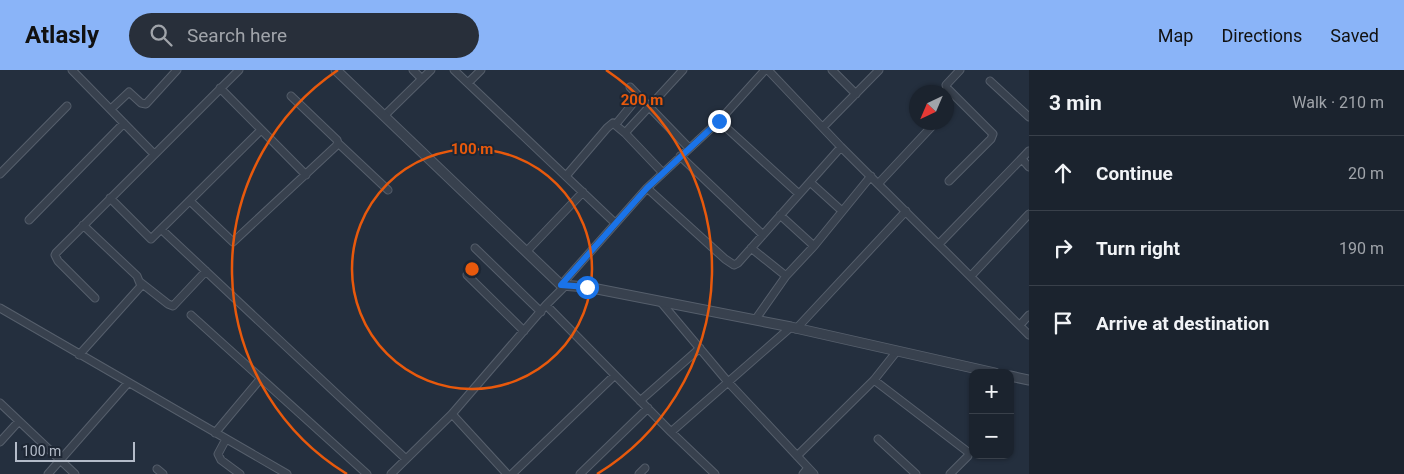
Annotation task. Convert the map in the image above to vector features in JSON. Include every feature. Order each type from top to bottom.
[{"type":"street","points":[[72,70],[154,154]]},
{"type":"street","points":[[111,110],[129,92],[141,103],[146,104],[177,70]]},
{"type":"street","points":[[95,298],[58,261],[55,255],[238,70]]},
{"type":"street","points":[[336,70],[563,286],[576,285],[755,320],[977,369]]},
{"type":"street","points":[[413,70],[422,79]]},
{"type":"street","points":[[384,116],[431,70]]},
{"type":"street","points":[[454,70],[615,223]]},
{"type":"street","points":[[468,83],[481,70]]},
{"type":"street","points":[[625,133],[683,70]]},
{"type":"street","points":[[391,474],[452,414],[647,188],[719,121],[767,70],[841,147],[1029,335]]},
{"type":"street","points":[[832,70],[856,94]]},
{"type":"street","points":[[823,127],[879,70]]},
{"type":"street","points":[[949,181],[991,139],[993,134],[947,88],[946,85],[960,70]]},
{"type":"street","points":[[990,81],[1029,117]]},
{"type":"street","points":[[630,87],[690,148]]},
{"type":"street","points":[[220,88],[306,175]]},
{"type":"street","points":[[291,96],[388,190]]},
{"type":"street","points":[[566,176],[607,128],[613,123],[616,124],[639,96]]},
{"type":"street","points":[[0,174],[67,106]]},
{"type":"street","points":[[719,121],[799,194]]},
{"type":"street","points":[[28,220],[124,123]]},
{"type":"street","points":[[616,124],[662,172]]},
{"type":"street","points":[[110,198],[149,238],[154,238],[262,130]]},
{"type":"street","points":[[878,184],[928,130]]},
{"type":"street","points":[[190,201],[233,242],[338,143]]},
{"type":"street","points":[[647,188],[734,265],[738,263],[841,147]]},
{"type":"street","points":[[939,244],[1029,152]]},
{"type":"street","points":[[680,156],[763,235]]},
{"type":"street","points":[[1022,159],[1029,167]]},
{"type":"street","points":[[755,320],[786,276],[814,246],[871,176]]},
{"type":"street","points":[[810,182],[842,211]]},
{"type":"street","points":[[526,252],[583,192]]},
{"type":"street","points":[[671,432],[793,328],[906,212]]},
{"type":"street","points":[[971,276],[1029,214]]},
{"type":"street","points":[[780,216],[814,246]]},
{"type":"street","points":[[83,225],[140,282],[173,306],[206,272]]},
{"type":"street","points":[[162,230],[406,459]]},
{"type":"street","points":[[475,248],[541,312]]},
{"type":"street","points":[[751,248],[786,276]]},
{"type":"street","points":[[467,275],[524,331]]},
{"type":"street","points":[[79,355],[139,289],[140,282]]},
{"type":"street","points":[[660,301],[728,382],[797,456],[806,471],[814,474]]},
{"type":"street","points":[[546,305],[715,474]]},
{"type":"street","points":[[0,308],[287,474]]},
{"type":"street","points":[[191,315],[367,474]]},
{"type":"street","points":[[1020,325],[1029,315]]},
{"type":"street","points":[[640,401],[700,348]]},
{"type":"street","points":[[797,456],[874,380],[897,351]]},
{"type":"street","points":[[512,474],[615,375]]},
{"type":"street","points":[[1014,377],[1029,380]]},
{"type":"street","points":[[215,433],[261,378]]},
{"type":"street","points":[[874,380],[968,452],[968,456],[950,474]]},
{"type":"street","points":[[48,474],[128,383]]},
{"type":"street","points":[[0,403],[75,474]]},
{"type":"street","points":[[580,474],[648,408]]},
{"type":"street","points":[[452,414],[507,474]]},
{"type":"street","points":[[0,442],[19,421]]},
{"type":"street","points":[[226,439],[219,452],[219,458],[240,474]]},
{"type":"street","points":[[878,439],[916,474]]},
{"type":"street","points":[[638,474],[644,468]]},
{"type":"route","points":[[587,287],[561,285],[662,172],[719,121]]}]
